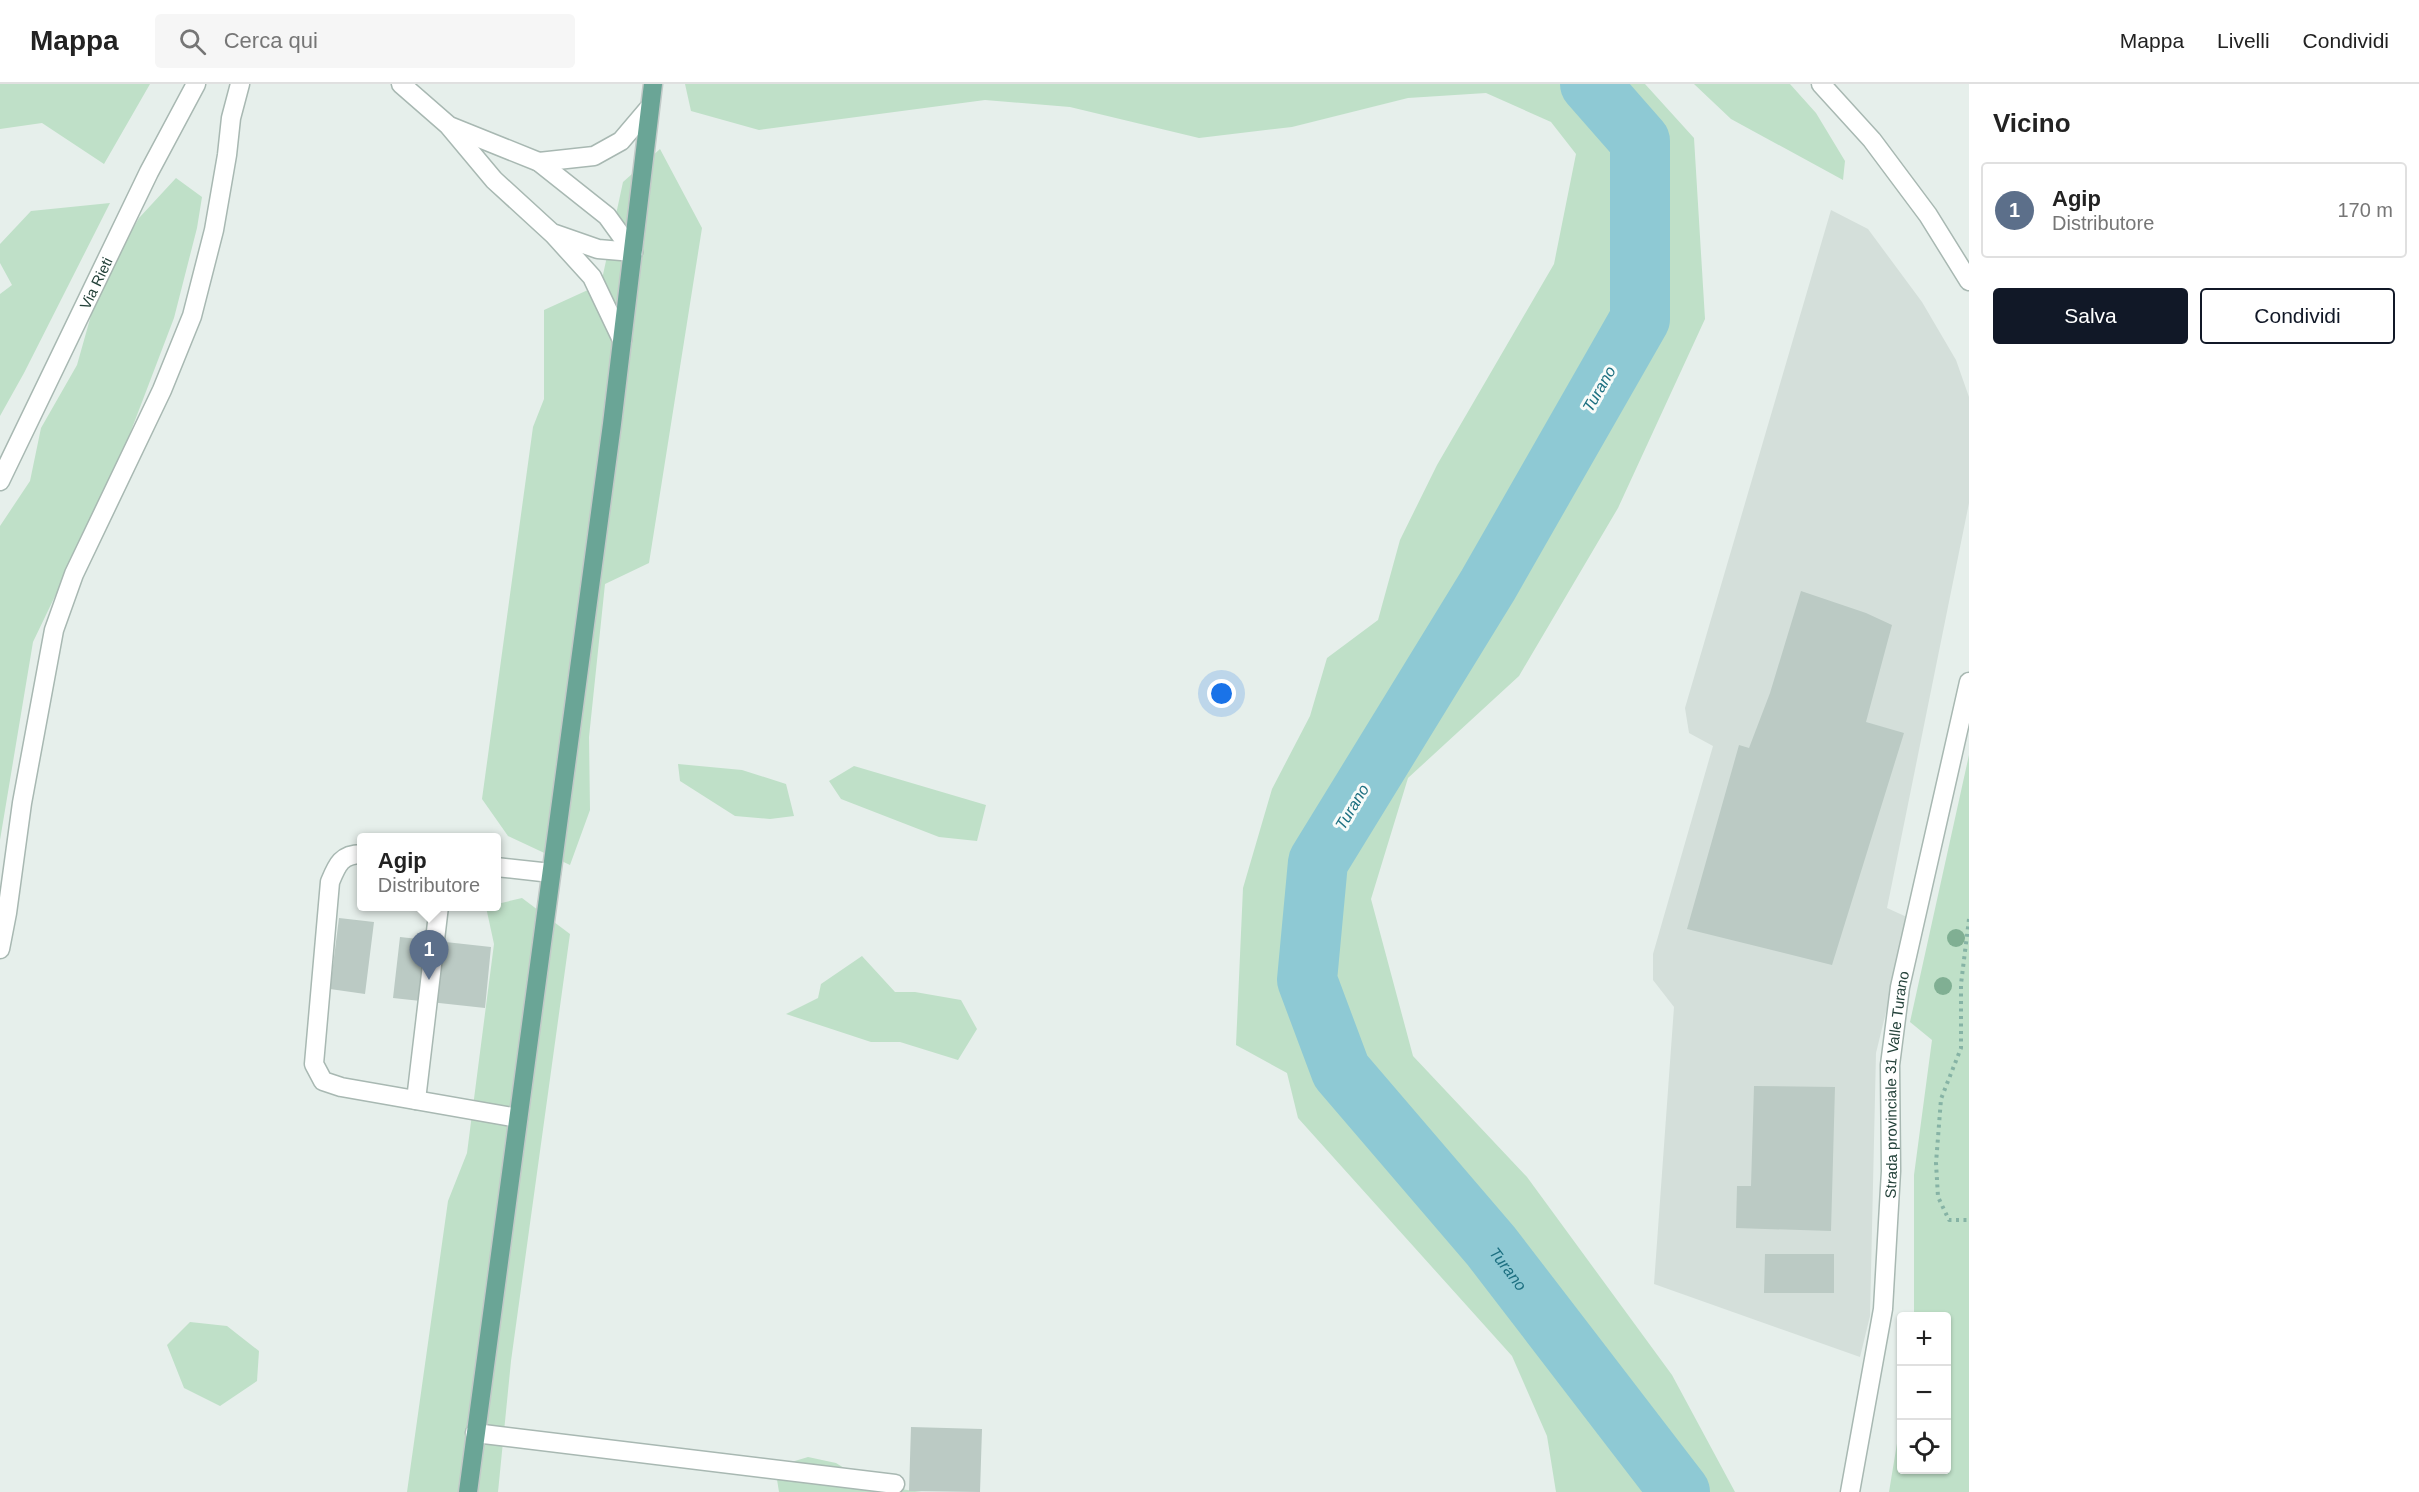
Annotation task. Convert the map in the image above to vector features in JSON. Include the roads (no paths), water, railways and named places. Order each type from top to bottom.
[{"type":"main road","points":[[468,1492],[622,340],[653,84]]},
{"type":"street","name":"Via Rieti","points":[[0,482],[149,171],[196,84]]},
{"type":"street","points":[[0,949],[22,803],[54,630],[74,574],[162,390],[192,316],[214,230],[228,155],[231,118],[240,84]]},
{"type":"street","points":[[401,84],[448,125],[494,180],[553,234],[592,278],[622,340]]},
{"type":"street","points":[[1821,84],[1872,140],[1928,215],[1969,281]]},
{"type":"street","points":[[540,162],[594,156],[621,141],[649,108]]},
{"type":"street","points":[[448,125],[540,162],[607,216],[633,252]]},
{"type":"street","points":[[553,234],[598,249],[633,252]]},
{"type":"street","name":"Strada provinciale 31 Valle Turano","points":[[1850,1492],[1883,1308],[1891,1171],[1890,1065],[1900,987],[1969,682]]},
{"type":"street","points":[[357,854],[338,863],[330,882],[314,1064],[323,1081],[341,1087],[518,1118]]},
{"type":"street","points":[[501,868],[551,873]]},
{"type":"street","points":[[416,1100],[438,911]]},
{"type":"street","points":[[475,1432],[895,1484]]},
{"type":"waterway","name":"Turano","points":[[1590,84],[1640,141],[1640,319],[1488,585],[1318,862],[1307,980],[1341,1071],[1491,1246],[1680,1492]]},
{"type":"place","name":"Agip","points":[[429,980]]}]
